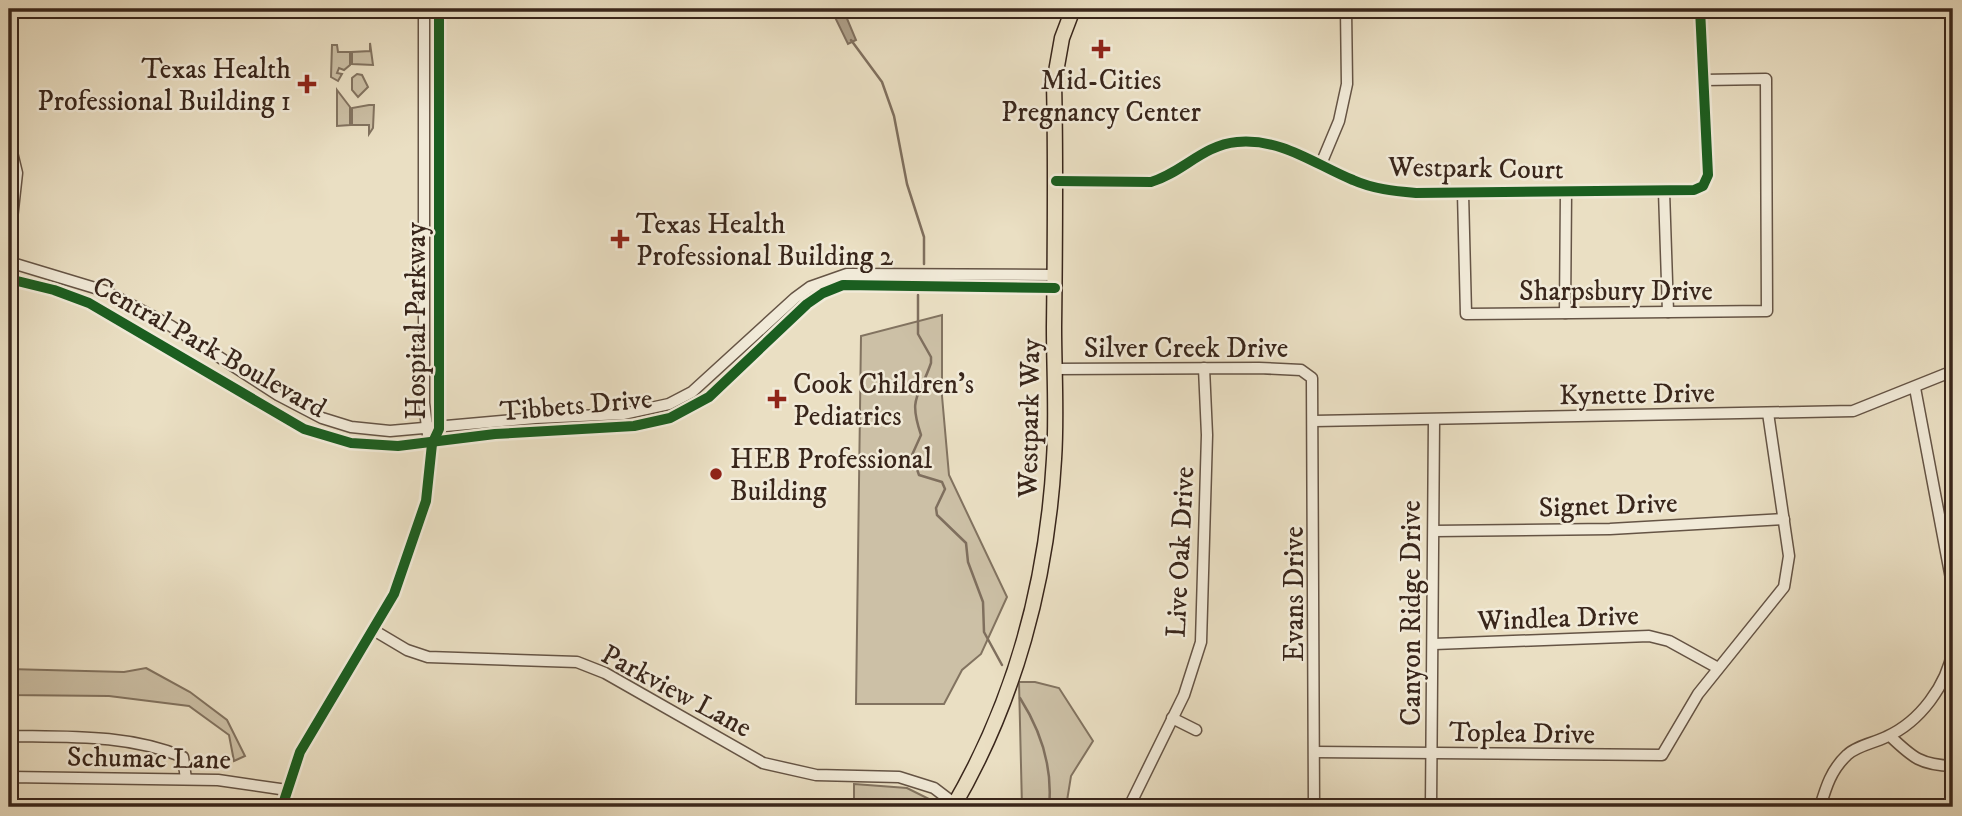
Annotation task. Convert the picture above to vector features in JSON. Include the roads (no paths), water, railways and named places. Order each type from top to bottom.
[{"type":"main road","name":"Westpark Way","points":[[954,806],[977,765],[1015,671],[1045,548],[1054,458],[1054,83],[1059,51],[1071,10]]},
{"type":"street","name":"Hospital Parkway","points":[[424,9],[425,430],[432,444]]},
{"type":"street","name":"Hospital Parkway","points":[[282,807],[300,752],[375,631],[394,594],[428,493],[432,444],[439,429],[439,9]]},
{"type":"street","points":[[1321,164],[1339,121],[1347,84],[1346,9]]},
{"type":"street","points":[[1700,9],[1703,80]]},
{"type":"street","name":"Sharpsbury Drive","points":[[1463,193],[1466,314],[1767,311],[1766,79],[1703,80]]},
{"type":"street","name":"Westpark Court","points":[[1056,181],[1151,182],[1166,178],[1210,148],[1238,142],[1282,146],[1353,181],[1379,189],[1416,193],[1694,190],[1703,186],[1708,175],[1703,80]]},
{"type":"street","points":[[9,140],[17,173],[9,246]]},
{"type":"street","points":[[1664,191],[1668,312]]},
{"type":"street","points":[[1564,313],[1566,192]]},
{"type":"street","name":"Central Park Boulevard","points":[[9,262],[88,285],[131,304],[278,395],[318,416],[371,430],[439,429]]},
{"type":"street","points":[[425,278],[437,278]]},
{"type":"street","name":"Tibbets Drive","points":[[439,429],[622,414],[669,404],[707,379],[810,286],[828,278],[1055,282]]},
{"type":"street","name":"Central Park Boulevard","points":[[9,279],[54,289],[89,303],[287,421],[315,432],[366,444],[432,444]]},
{"type":"street","name":"Tibbets Drive","points":[[432,444],[495,434],[634,426],[670,418],[688,411],[717,390],[794,316],[823,293],[866,279]]},
{"type":"street","points":[[123,321],[131,304]]},
{"type":"street","points":[[785,307],[794,316]]},
{"type":"street","name":"Live Oak Drive","points":[[1129,807],[1184,695],[1201,642],[1208,435],[1204,368]]},
{"type":"street","name":"Silver Creek Drive","points":[[1054,369],[1301,370],[1313,381]]},
{"type":"street","name":"Kynette Drive","points":[[1314,421],[1853,411],[1953,371]]},
{"type":"street","points":[[707,379],[717,390]]},
{"type":"street","name":"Evans Drive","points":[[1313,381],[1314,807]]},
{"type":"street","points":[[1915,388],[1949,550],[1953,589]]},
{"type":"street","points":[[669,404],[670,418]]},
{"type":"street","points":[[1718,668],[1784,587],[1789,556],[1768,413]]},
{"type":"street","points":[[315,432],[318,416]]},
{"type":"street","points":[[558,418],[558,430]]},
{"type":"street","name":"Canyon Ridge Drive","points":[[1431,807],[1434,420]]},
{"type":"street","name":"Signet Drive","points":[[1434,531],[1610,529],[1784,519]]},
{"type":"street","name":"Parkview Lane","points":[[375,631],[407,650],[428,657],[577,663],[605,673],[763,763],[816,775],[899,778],[934,788],[954,806]]},
{"type":"street","name":"Windlea Drive","points":[[1434,644],[1649,636],[1669,642],[1718,668]]},
{"type":"street","points":[[1820,807],[1828,777],[1848,752],[1890,736],[1921,712],[1943,681],[1953,655]]},
{"type":"street","name":"Toplea Drive","points":[[1315,752],[1658,757],[1668,750],[1674,735],[1718,668]]},
{"type":"street","points":[[1172,718],[1196,730]]},
{"type":"street","points":[[9,736],[102,737],[164,749],[183,757],[186,779]]},
{"type":"street","points":[[1890,736],[1929,765],[1953,766]]},
{"type":"street","points":[[9,778],[9,807]]},
{"type":"street","name":"Schumac Lane","points":[[9,778],[240,781],[287,790]]},
{"type":"waterway","points":[[851,40],[882,82],[894,116],[907,184],[924,237],[924,264]]},
{"type":"waterway","points":[[918,295],[918,334],[931,357],[931,363],[915,404],[921,435],[912,455],[919,475],[942,482],[945,489],[936,508],[937,515],[966,543],[968,562],[983,602],[984,632],[1002,665]]},
{"type":"waterway","points":[[1020,698],[1034,723],[1044,750],[1049,778],[1049,807]]},
{"type":"place","name":"Mid-Cities Pregnancy Center","points":[[1101,49]]},
{"type":"place","name":"Texas Health Professional Building 1","points":[[307,84]]},
{"type":"place","name":"Texas Health Professional Building 2","points":[[620,239]]},
{"type":"place","name":"Cook Children's Pediatrics","points":[[777,399]]},
{"type":"place","name":"HEB Professional Building","points":[[716,474]]}]
